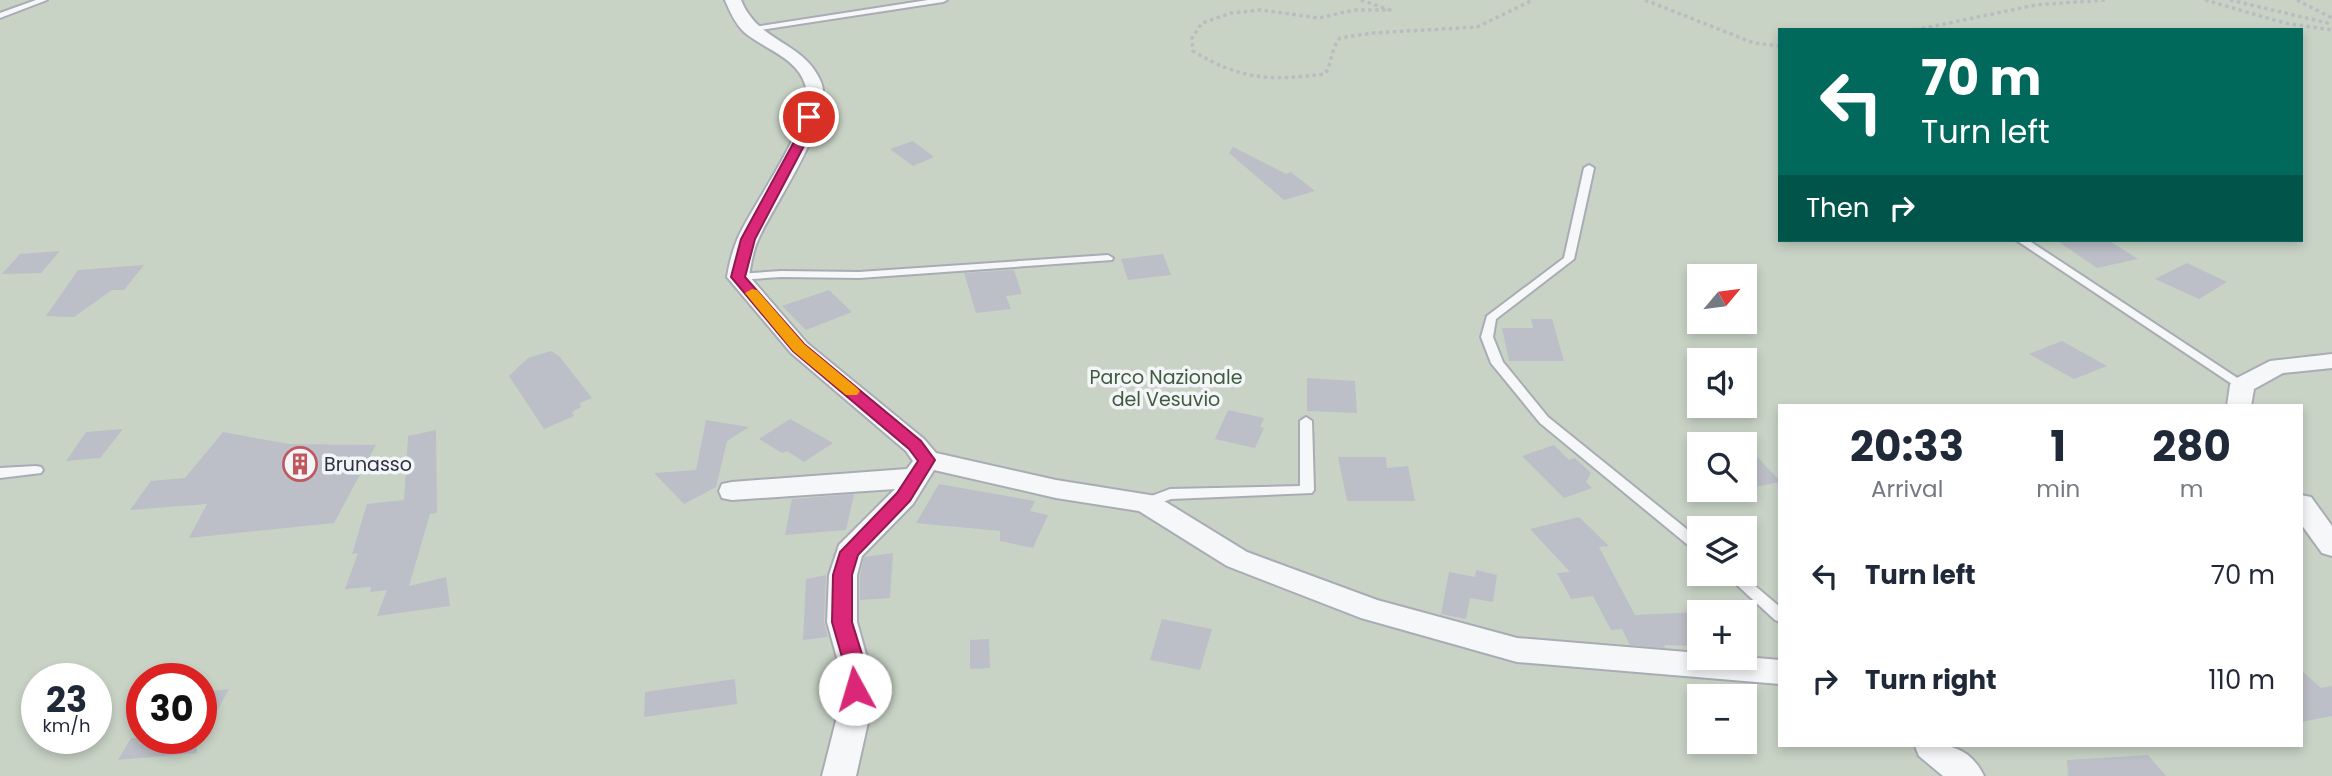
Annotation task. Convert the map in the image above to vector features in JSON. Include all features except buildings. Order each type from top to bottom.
[{"type":"street","points":[[733,0],[740,21],[748,30],[796,57],[809,71],[817,94],[801,140],[748,239],[738,277],[799,348],[915,445],[921,469],[904,497],[849,552],[843,575],[842,622],[855,664],[855,709],[838,776]]},
{"type":"street","points":[[2241,395],[2278,366],[2332,361]]},
{"type":"street","points":[[732,491],[921,469],[1146,503],[1237,559],[1371,610],[1517,650],[1778,671]]},
{"type":"street","points":[[2303,508],[2332,546]]},
{"type":"street","points":[[1932,747],[1967,776]]},
{"type":"lane","points":[[0,16],[43,0]]},
{"type":"lane","points":[[748,30],[943,0]]},
{"type":"lane","points":[[1589,168],[1569,259],[1491,318],[1488,337],[1497,363],[1544,420],[1687,536]]},
{"type":"lane","points":[[2024,242],[2241,395]]},
{"type":"lane","points":[[738,277],[780,274],[859,275],[1108,258]]},
{"type":"lane","points":[[1146,503],[1170,494],[1307,489],[1306,421]]},
{"type":"lane","points":[[0,473],[36,470]]},
{"type":"lane","points":[[1746,586],[1778,613]]},
{"type":"path","points":[[1361,0],[1390,10],[1354,10],[1319,18],[1261,10],[1231,13],[1202,23],[1192,38],[1193,51],[1222,69],[1274,76],[1325,74],[1331,65],[1331,49],[1340,38],[1373,33],[1477,27],[1533,0]]},
{"type":"path","points":[[1645,0],[1754,43],[1778,46]]},
{"type":"path","points":[[1928,28],[2011,9],[2106,0]]},
{"type":"path","points":[[2205,0],[2285,23],[2332,30]]},
{"type":"path","points":[[2230,0],[2332,24]]},
{"type":"path","points":[[2297,0],[2332,18]]},
{"type":"green space","name":"Parco Nazionale del Vesuvio","points":[[0,0],[2332,0],[2332,776],[0,776]]},
{"type":"slow traffic","points":[[752,293],[799,348],[852,391]]},
{"type":"place","name":"Brunasso","points":[[300,464]]},
{"type":"route","points":[[809,117],[801,140],[748,239],[738,277],[799,348],[915,445],[927,460],[904,497],[870,528],[849,552],[843,575],[842,622],[855,664],[855,689]]}]
